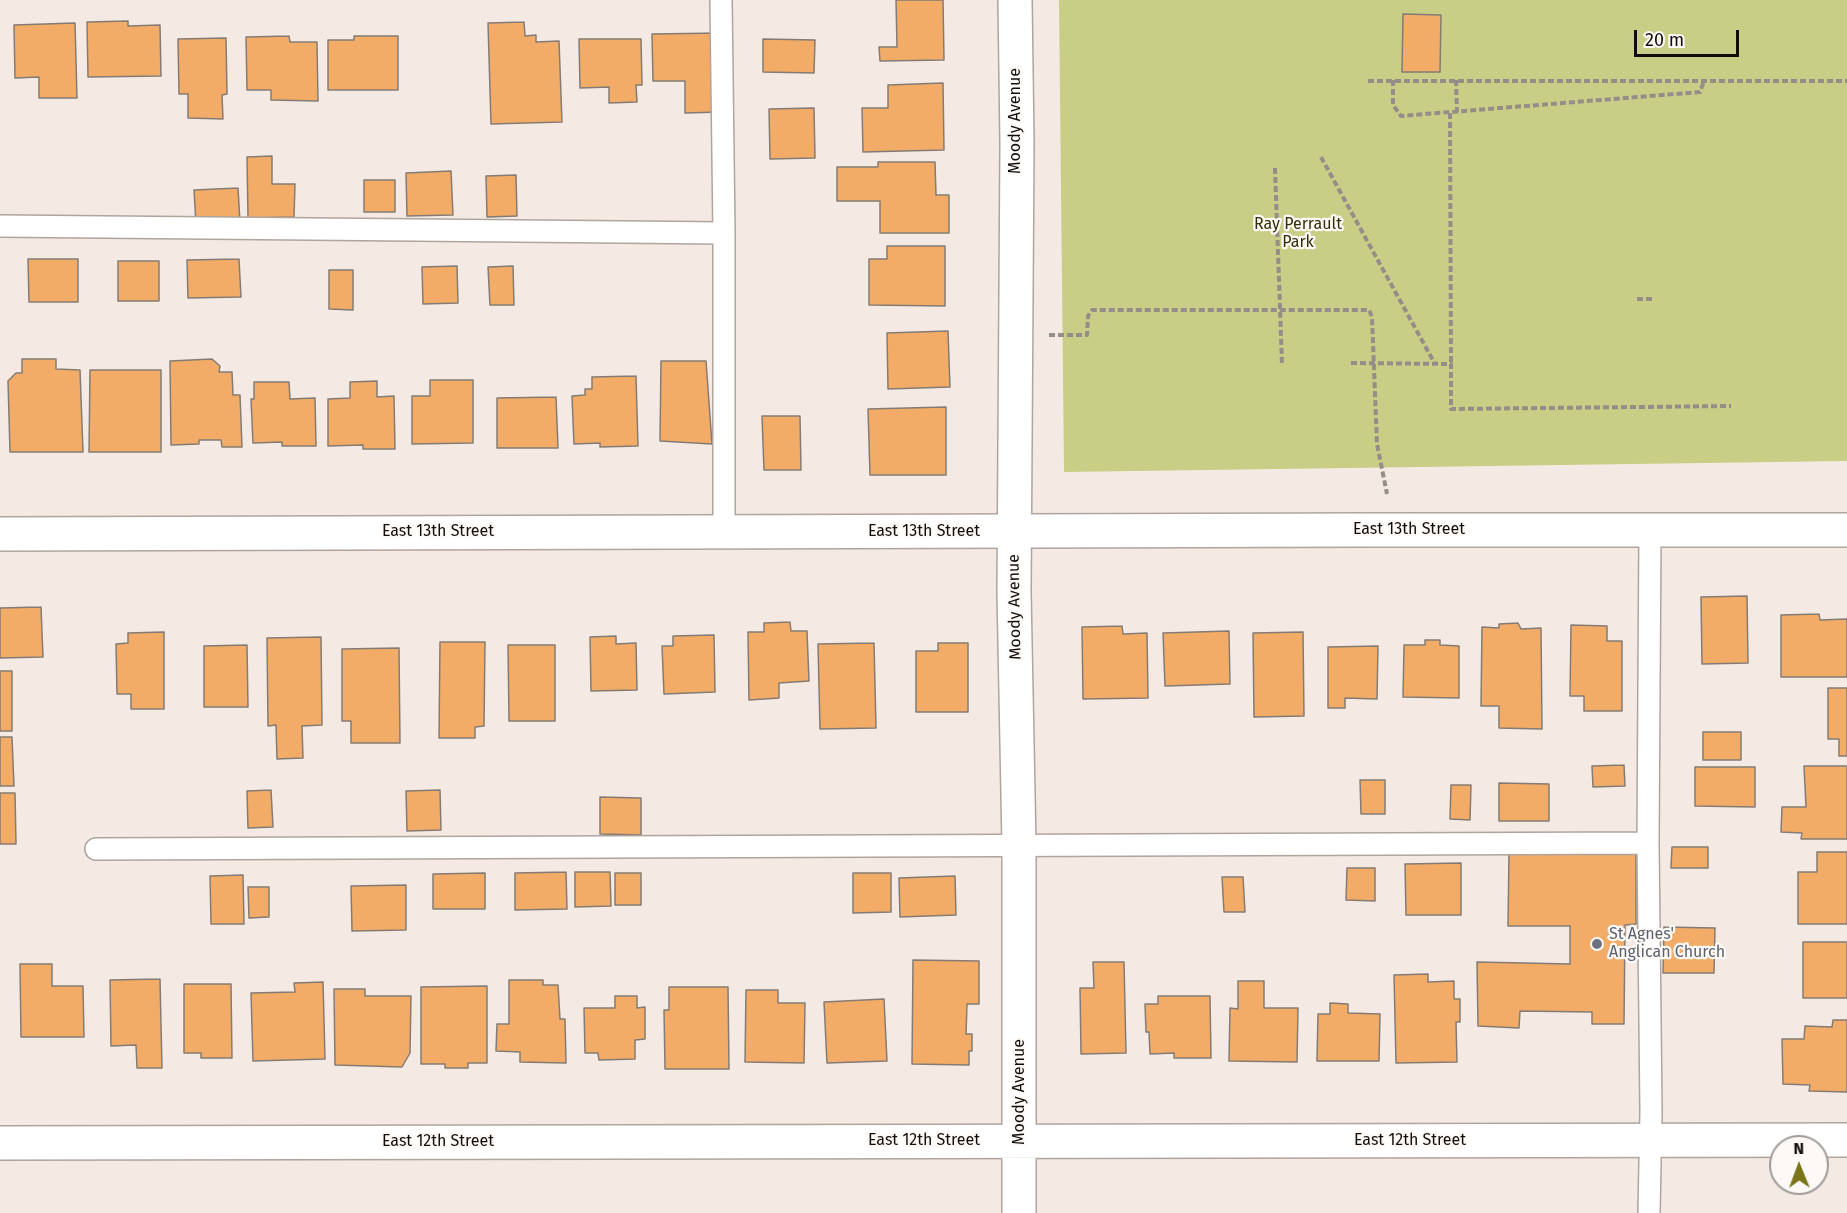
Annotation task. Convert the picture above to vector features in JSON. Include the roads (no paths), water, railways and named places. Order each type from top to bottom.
[{"type":"street","name":"Moody Avenue","points":[[1015,0],[1017,143],[1014,532],[1019,845],[1019,1213]]},
{"type":"street","name":"East 13th Street","points":[[0,534],[724,531],[1847,531]]},
{"type":"street","name":"East 12th Street","points":[[0,1143],[1847,1140]]},
{"type":"lane","points":[[721,0],[724,531]]},
{"type":"lane","points":[[0,226],[724,233]]},
{"type":"lane","points":[[1649,1213],[1651,1141],[1648,843],[1650,531]]},
{"type":"lane","points":[[96,849],[1648,843]]},
{"type":"place","name":"St Agnes' Anglican Church","points":[[1597,944]]},
{"type":"park label","name":"Ray Perrault Park","points":[[1298,234]]}]
